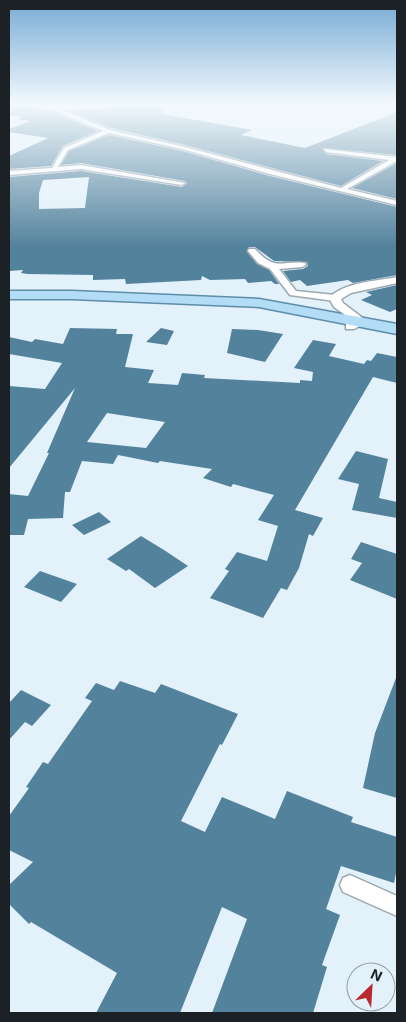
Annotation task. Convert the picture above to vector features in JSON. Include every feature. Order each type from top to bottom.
[{"type":"main road","points":[[13,300],[225,309],[397,329]]},
{"type":"main road","points":[[356,324],[397,337]]},
{"type":"street","points":[[54,169],[64,152]]},
{"type":"street","points":[[195,152],[272,173],[397,203]]},
{"type":"street","points":[[339,152],[396,159]]},
{"type":"street","points":[[343,189],[396,159]]},
{"type":"street","points":[[9,172],[90,168],[182,184]]},
{"type":"street","points":[[252,251],[261,261],[273,267],[293,292],[335,298],[347,291],[397,280]]},
{"type":"street","points":[[273,267],[302,265]]},
{"type":"street","points":[[335,298],[338,305],[356,324]]},
{"type":"street","points":[[350,885],[397,906]]},
{"type":"building","points":[[18,152],[60,152],[51,166],[9,169],[9,156]]},
{"type":"building","points":[[69,152],[184,152],[270,176],[397,207],[397,275],[353,283],[348,280],[307,286],[300,280],[291,282],[283,271],[303,269],[308,266],[307,262],[274,261],[255,247],[249,247],[247,252],[257,264],[269,270],[279,284],[271,281],[248,283],[245,279],[210,280],[202,276],[201,280],[126,284],[125,279],[93,280],[93,275],[27,274],[21,273],[23,270],[9,271],[9,177],[81,171],[182,187],[187,183],[185,181],[81,163],[61,165]],"holes":[[[89,177],[85,208],[39,209],[39,193],[43,180]]]},
{"type":"building","points":[[210,152],[325,152],[326,154],[383,161],[341,186]]},
{"type":"building","points":[[362,152],[397,152],[397,155]]},
{"type":"building","points":[[397,163],[397,199],[352,188]]},
{"type":"building","points":[[397,285],[397,309],[390,312],[361,300],[372,295],[366,292]]},
{"type":"building","points":[[70,328],[117,329],[116,334],[133,334],[125,367],[154,370],[148,383],[178,385],[182,373],[205,375],[204,378],[300,383],[300,380],[312,381],[313,372],[294,368],[313,340],[336,344],[329,356],[364,364],[367,360],[371,361],[377,353],[397,357],[397,383],[373,377],[295,510],[323,518],[313,536],[309,534],[299,568],[287,590],[281,588],[263,618],[210,598],[229,571],[225,569],[237,552],[267,561],[278,526],[258,520],[274,495],[233,484],[231,487],[203,478],[212,469],[160,461],[158,463],[118,455],[113,464],[82,461],[70,492],[65,492],[63,518],[28,519],[24,535],[9,535],[9,494],[28,496],[49,453],[47,453],[75,388],[9,468],[9,386],[45,389],[62,363],[9,354],[9,337],[32,342],[35,339],[63,344]],"holes":[[[107,413],[165,422],[146,448],[87,442]]]},
{"type":"building","points":[[161,328],[174,331],[167,345],[146,342]]},
{"type":"building","points":[[232,329],[258,330],[283,334],[265,362],[227,353]]},
{"type":"building","points":[[356,451],[388,459],[379,498],[397,502],[397,518],[352,510],[359,484],[338,479]]},
{"type":"building","points":[[99,512],[111,522],[84,535],[72,525]]},
{"type":"building","points":[[141,536],[188,566],[155,588],[129,569],[126,571],[107,559]]},
{"type":"building","points":[[361,542],[397,554],[397,599],[350,580],[362,563],[351,559]]},
{"type":"building","points":[[40,571],[77,584],[61,602],[24,587]]},
{"type":"building","points":[[396,678],[397,798],[363,788],[375,733]]},
{"type":"building","points":[[120,681],[155,693],[161,684],[238,714],[222,745],[220,744],[181,821],[205,832],[222,797],[275,819],[287,791],[353,817],[351,822],[397,837],[397,868],[394,883],[341,866],[326,909],[340,915],[322,965],[327,967],[313,1013],[212,1013],[247,919],[222,907],[180,1013],[96,1013],[117,973],[31,922],[29,924],[9,904],[9,885],[33,862],[9,850],[9,816],[29,788],[26,787],[43,762],[48,764],[92,701],[85,698],[96,683],[114,690]]},
{"type":"building","points":[[21,690],[51,705],[32,726],[25,722],[9,740],[9,703]]}]
